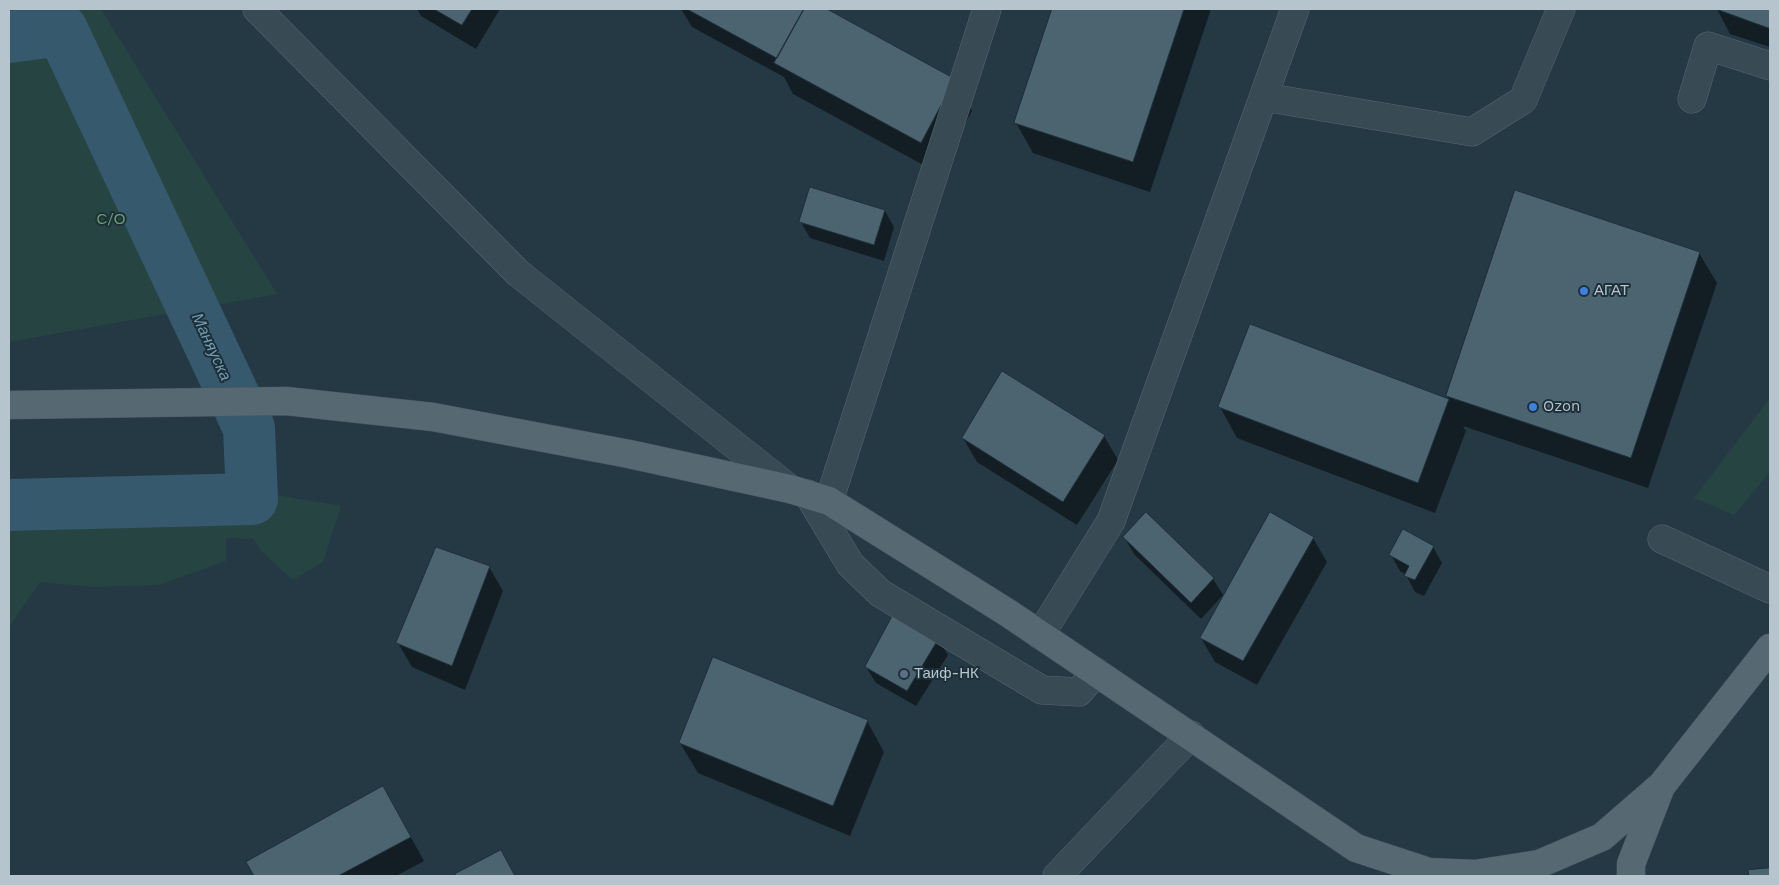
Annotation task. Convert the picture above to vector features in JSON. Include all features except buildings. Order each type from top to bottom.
[{"type":"main road","points":[[9,405],[286,401],[433,417],[629,454],[809,494],[1040,634],[1398,876]]},
{"type":"main road","points":[[1356,848],[1429,872],[1475,874],[1539,864],[1602,837],[1662,785],[1770,648]]},
{"type":"main road","points":[[1631,876],[1631,864],[1662,785]]},
{"type":"lane","points":[[257,9],[518,273],[809,494],[850,564],[889,598],[1042,690],[1079,692],[1096,672]]},
{"type":"lane","points":[[809,494],[988,9]]},
{"type":"lane","points":[[1040,634],[1111,521],[1295,9]]},
{"type":"lane","points":[[1264,96],[1472,132],[1523,100],[1561,9]]},
{"type":"lane","points":[[1692,99],[1708,46],[1770,66]]},
{"type":"lane","points":[[1662,539],[1770,589]]},
{"type":"lane","points":[[1056,876],[1191,735]]},
{"type":"green space","name":"С/О","points":[[9,9],[101,9],[277,294],[9,342]]},
{"type":"green space","points":[[1770,398],[1770,472],[1734,515],[1694,498]]},
{"type":"green space","points":[[66,480],[210,484],[341,506],[323,562],[293,580],[262,552],[253,539],[226,538],[226,561],[158,585],[94,587],[40,582],[9,627],[9,484]]},
{"type":"waterway","name":"Маняуска","points":[[9,37],[62,30],[249,428],[252,499],[9,505]]},
{"type":"place","name":"АГАТ","points":[[1584,291]]},
{"type":"place","name":"Ozon","points":[[1533,407]]},
{"type":"place","name":"Таиф-НК","points":[[904,674]]}]
